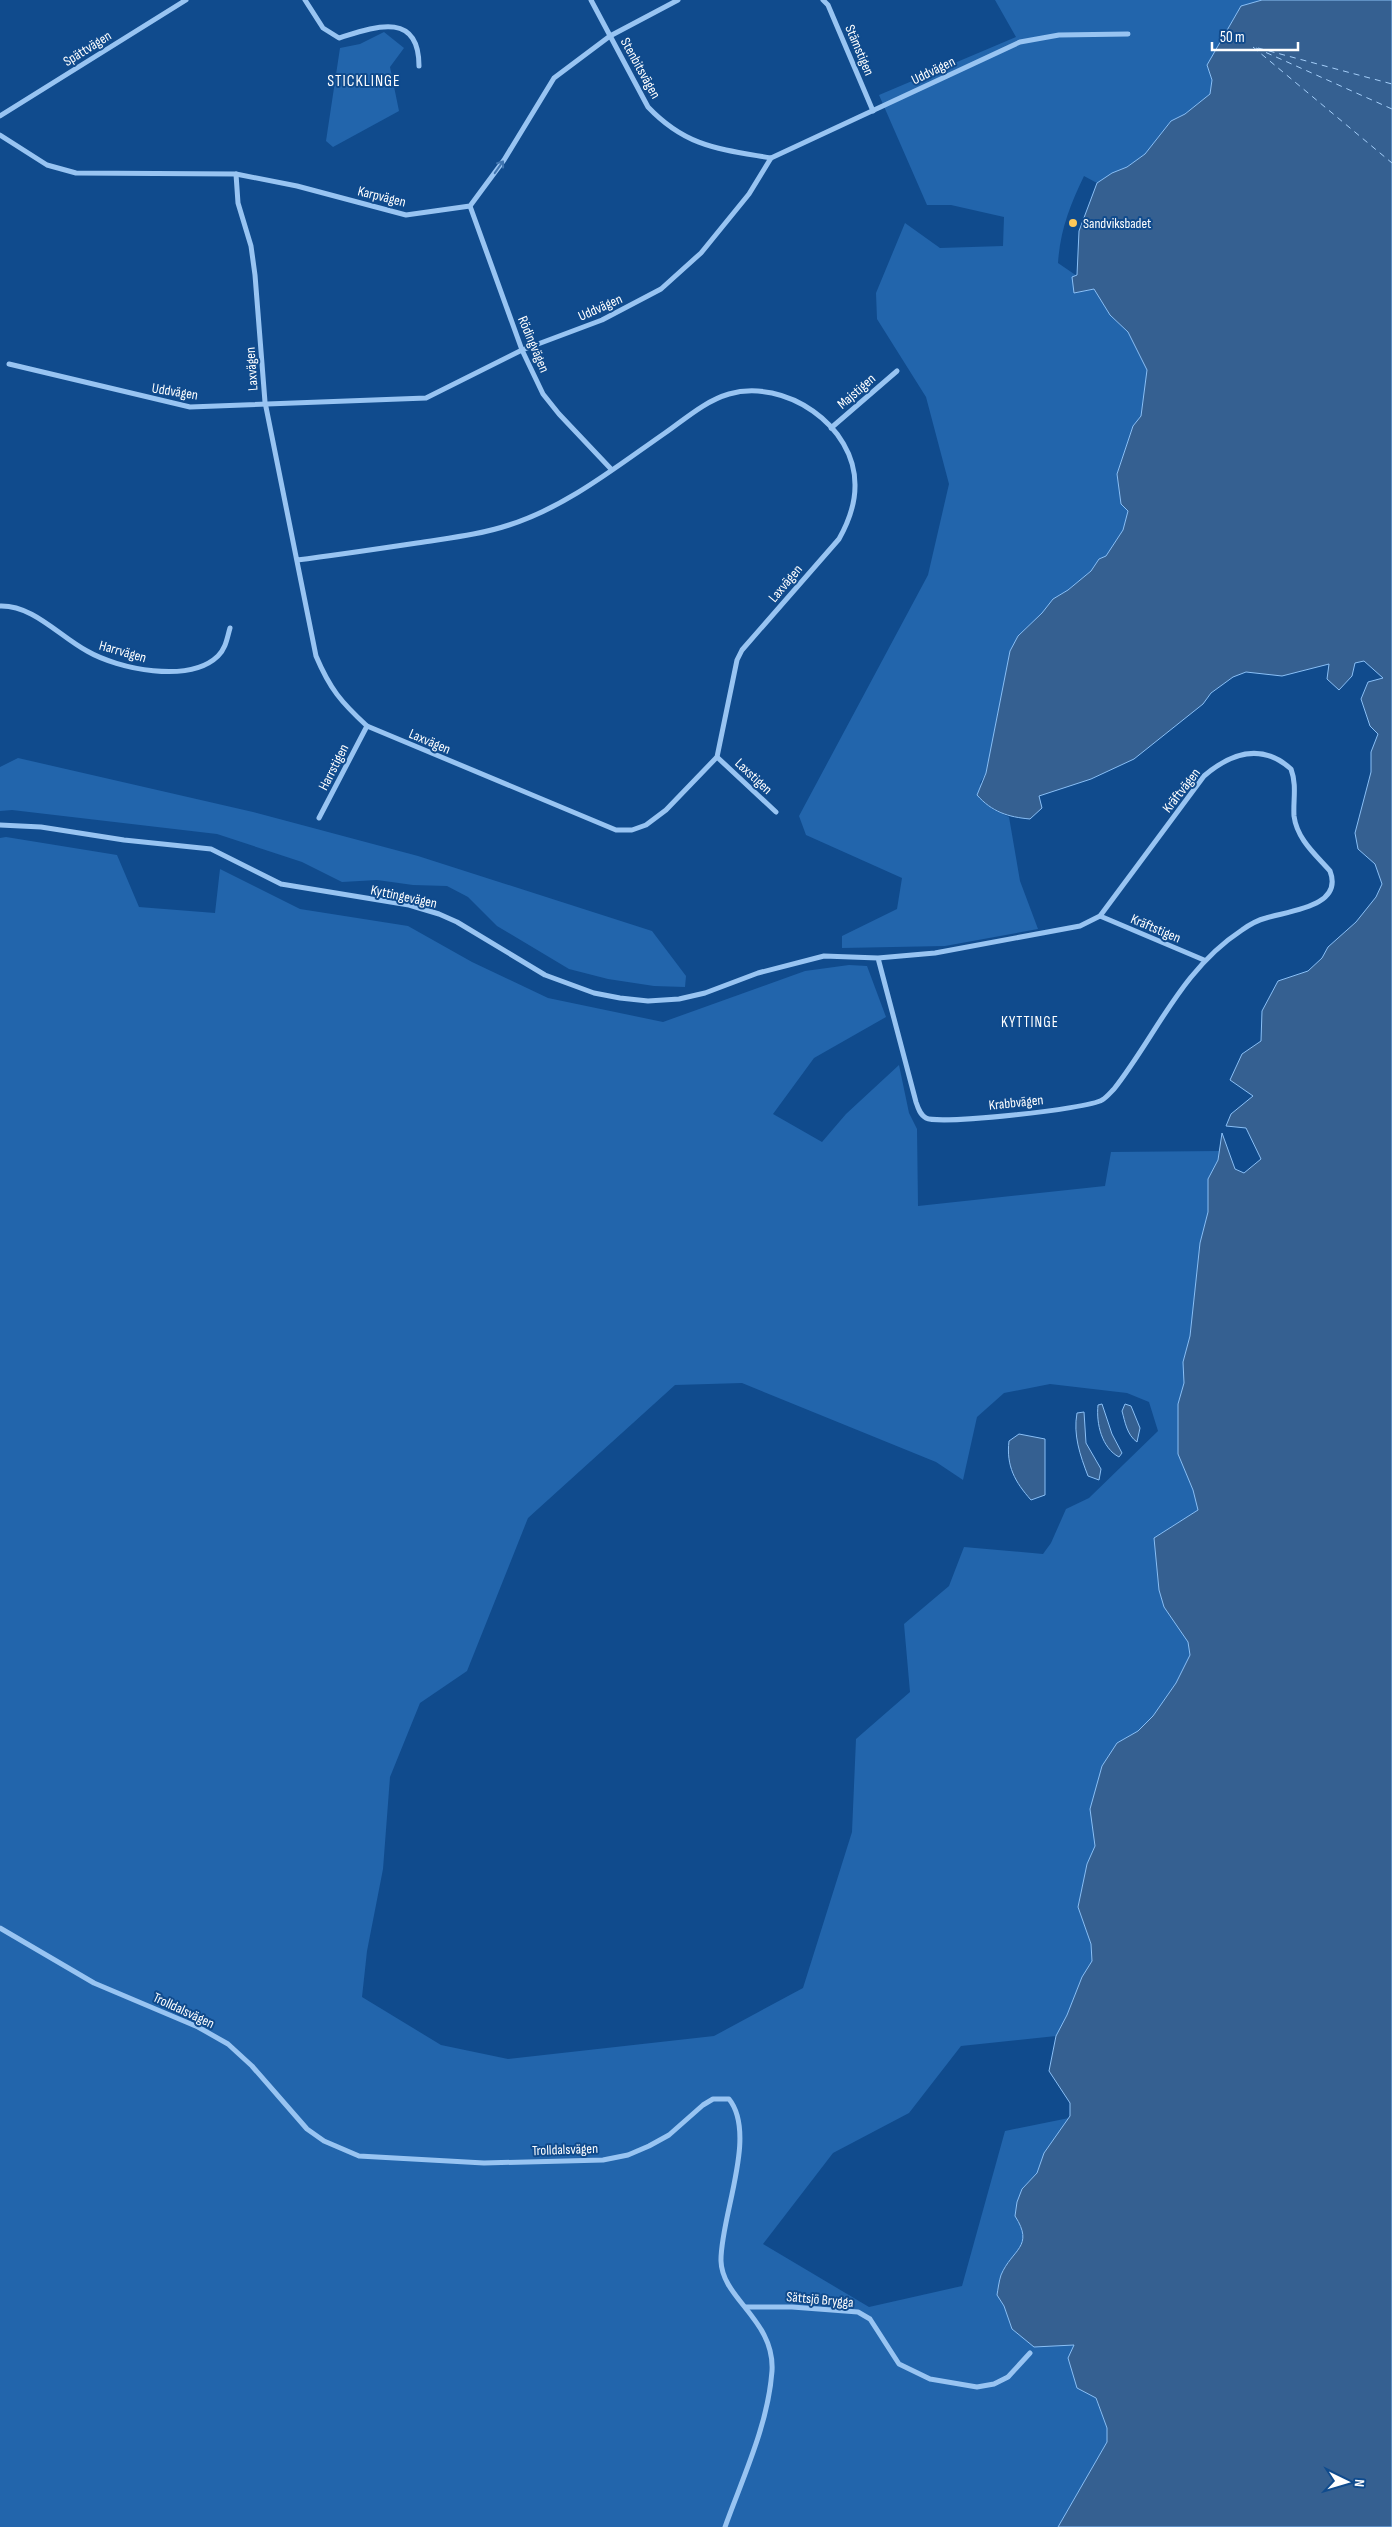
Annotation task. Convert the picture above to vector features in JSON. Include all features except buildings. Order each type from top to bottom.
[{"type":"street","name":"Spättvägen","points":[[0,116],[186,0]]},
{"type":"street","points":[[306,0],[324,28],[339,38],[392,25],[403,29],[414,40],[419,52],[419,66]]},
{"type":"street","name":"Stenbitsvägen","points":[[591,0],[648,107],[674,131],[690,140],[718,149],[770,158]]},
{"type":"street","points":[[470,206],[504,160],[554,78],[610,36],[678,0]]},
{"type":"street","name":"Stämstigen","points":[[823,0],[828,5],[873,111]]},
{"type":"street","name":"Uddvägen","points":[[9,364],[190,407],[265,402],[426,398],[522,350],[602,320],[641,301],[671,282],[701,253],[749,194],[770,158],[1020,42],[1059,35],[1128,34]]},
{"type":"street","name":"Karpvägen","points":[[0,135],[47,165],[76,173],[236,174],[297,186],[406,215],[470,206]]},
{"type":"street","name":"Laxvägen","points":[[236,174],[238,203],[251,246],[255,275],[265,402],[316,656],[326,679],[341,702],[367,726],[616,830],[632,830],[646,825],[666,810],[717,757],[732,678],[742,650],[839,539],[848,521],[856,485],[853,466],[846,449],[831,428],[801,403],[781,395],[747,390],[711,401],[565,499],[536,515],[510,525],[477,534],[297,560]]},
{"type":"street","name":"Rödingvägen","points":[[470,206],[522,350],[543,394],[559,414],[611,469]]},
{"type":"street","name":"Majstigen","points":[[831,428],[897,371]]},
{"type":"street","name":"Harrvägen","points":[[0,606],[8,605],[27,612],[87,652],[107,661],[161,672],[194,668],[212,660],[225,646],[230,628]]},
{"type":"street","name":"Harrstigen","points":[[319,818],[367,726]]},
{"type":"street","name":"Kräftvägen","points":[[878,958],[935,953],[1080,926],[1100,916],[1204,776],[1217,765],[1233,757],[1256,753],[1274,756],[1291,770],[1295,789],[1296,827],[1300,836],[1330,871],[1331,885],[1321,902],[1258,921],[1232,937],[1204,960]]},
{"type":"street","name":"Laxstigen","points":[[717,757],[776,812]]},
{"type":"street","name":"Kyttingevägen","points":[[0,824],[41,827],[124,840],[210,849],[281,884],[409,906],[439,914],[457,922],[545,975],[594,993],[620,998],[648,1001],[678,999],[705,993],[766,971],[824,956],[878,958]]},
{"type":"street","name":"Kräftstigen","points":[[1100,916],[1204,960]]},
{"type":"street","name":"Krabbvägen","points":[[878,958],[916,1102],[921,1114],[927,1119],[940,1120],[1071,1108],[1102,1100],[1125,1075],[1183,985],[1204,960]]},
{"type":"street","name":"Trolldalsvägen","points":[[0,1928],[94,1983],[198,2027],[228,2044],[252,2066],[307,2129],[324,2140],[358,2156],[484,2163],[603,2160],[628,2155],[649,2146],[669,2135],[703,2105],[713,2099],[729,2099],[734,2105],[738,2117],[740,2147],[735,2190],[724,2229],[721,2264],[726,2280],[767,2338],[772,2351],[772,2371],[769,2395],[761,2425],[725,2527]]},
{"type":"street","name":"Sättsjö Brygga","points":[[746,2307],[792,2307],[858,2312],[870,2319],[899,2364],[930,2380],[977,2387],[994,2384],[1008,2377],[1030,2353]]},
{"type":"shaded area","points":[[995,0],[1262,0],[1241,6],[1207,65],[1212,80],[1210,94],[1185,114],[1171,121],[1145,154],[1127,167],[1112,173],[1097,183],[1084,176],[1063,229],[1058,263],[1077,276],[1074,292],[1094,289],[1110,315],[1128,332],[1147,370],[1141,416],[1133,426],[1117,474],[1121,504],[1128,511],[1123,530],[1106,556],[1099,559],[1091,571],[1068,590],[1053,599],[1042,613],[1018,636],[1010,651],[986,773],[980,783],[992,809],[1009,817],[1020,881],[1038,929],[945,946],[842,948],[842,936],[897,909],[902,878],[806,835],[799,816],[928,575],[949,484],[926,397],[877,319],[876,293],[905,223],[940,248],[1003,246],[1004,217],[951,205],[927,205],[879,95],[1016,37]]},
{"type":"shaded area","points":[[1262,0],[1392,0],[1392,2527],[1058,2527],[1107,2442],[1107,2428],[1096,2398],[1077,2388],[1068,2358],[1074,2345],[1034,2347],[1012,2329],[1004,2306],[997,2295],[1001,2275],[1022,2241],[1021,2226],[1015,2216],[1017,2202],[1022,2189],[1037,2173],[1044,2153],[1070,2116],[1070,2103],[1049,2071],[1056,2036],[1067,2015],[1082,1977],[1092,1961],[1091,1944],[1078,1907],[1087,1864],[1095,1846],[1090,1809],[1102,1766],[1117,1743],[1138,1731],[1153,1716],[1176,1683],[1190,1655],[1188,1642],[1164,1607],[1159,1590],[1154,1538],[1198,1510],[1193,1490],[1178,1454],[1178,1404],[1184,1383],[1183,1362],[1190,1336],[1200,1243],[1208,1212],[1208,1179],[1218,1160],[1222,1133],[1235,1169],[1244,1173],[1261,1159],[1246,1128],[1226,1126],[1231,1114],[1253,1096],[1230,1080],[1242,1054],[1261,1041],[1262,1011],[1278,981],[1308,971],[1322,958],[1328,947],[1356,922],[1376,897],[1382,884],[1375,864],[1358,849],[1355,833],[1371,772],[1371,752],[1378,734],[1370,726],[1361,699],[1368,682],[1383,678],[1364,661],[1355,663],[1352,676],[1339,690],[1327,679],[1329,664],[1282,676],[1246,672],[1233,677],[1211,693],[1203,704],[1134,759],[1091,779],[1039,796],[1042,808],[1030,819],[1001,813],[989,806],[977,795],[986,773],[1010,651],[1018,636],[1042,613],[1053,599],[1068,590],[1091,571],[1099,559],[1106,556],[1123,530],[1128,511],[1121,504],[1117,474],[1133,426],[1141,416],[1147,370],[1128,332],[1110,315],[1094,289],[1074,293],[1072,277],[1077,275],[1079,231],[1097,183],[1112,173],[1127,167],[1145,154],[1171,121],[1185,114],[1210,94],[1212,80],[1207,65],[1241,6]]},
{"type":"shaded area","points":[[384,32],[404,48],[390,67],[399,111],[333,147],[326,141],[340,48],[360,44]]},
{"type":"shaded area","points":[[18,758],[253,812],[418,856],[652,931],[686,976],[685,987],[654,986],[608,979],[569,969],[497,926],[468,897],[447,886],[413,885],[377,880],[342,882],[302,862],[217,834],[12,810],[0,811],[0,767]]},
{"type":"shaded area","points":[[6,837],[117,855],[139,907],[215,913],[220,869],[300,909],[408,926],[472,962],[548,998],[663,1022],[805,971],[849,965],[867,966],[886,1017],[814,1058],[773,1114],[822,1142],[846,1114],[899,1065],[909,1113],[917,1129],[918,1206],[1105,1186],[1111,1152],[1219,1151],[1218,1160],[1208,1179],[1208,1212],[1200,1243],[1190,1336],[1183,1362],[1184,1383],[1178,1404],[1178,1454],[1193,1490],[1198,1510],[1154,1538],[1159,1590],[1164,1607],[1188,1642],[1190,1655],[1176,1683],[1153,1716],[1138,1731],[1117,1743],[1102,1766],[1097,1786],[1094,1828],[1095,1846],[1087,1864],[1078,1907],[1091,1944],[1092,1961],[1082,1977],[1067,2015],[1056,2036],[961,2046],[909,2113],[833,2153],[763,2244],[869,2307],[962,2286],[1005,2131],[1069,2118],[1044,2153],[1037,2173],[1022,2189],[1015,2216],[1021,2226],[1022,2241],[1001,2275],[997,2295],[1004,2306],[1012,2329],[1075,2345],[1107,2428],[1107,2442],[1058,2527],[0,2527],[0,838]],"holes":[[[742,1383],[936,1462],[963,1480],[977,1417],[1004,1393],[1050,1384],[1127,1393],[1149,1402],[1158,1431],[1089,1498],[1066,1509],[1051,1543],[1043,1554],[964,1547],[949,1586],[904,1624],[910,1692],[856,1739],[852,1832],[803,1988],[714,2036],[508,2059],[441,2045],[362,1997],[367,1951],[383,1869],[390,1777],[420,1703],[467,1671],[528,1518],[675,1385]]]},
{"type":"shaded area","points":[[1102,1404],[1112,1434],[1122,1453],[1119,1457],[1108,1448],[1101,1435],[1098,1405]]},
{"type":"shaded area","points":[[1125,1404],[1131,1406],[1140,1428],[1137,1442],[1131,1436],[1125,1424],[1122,1411]]},
{"type":"shaded area","points":[[1084,1412],[1086,1443],[1101,1469],[1099,1480],[1088,1476],[1078,1445],[1077,1413]]},
{"type":"shaded area","points":[[1019,1434],[1045,1439],[1045,1495],[1031,1500],[1020,1487],[1010,1466],[1009,1441]]},
{"type":"ferry route","points":[[1253,47],[1392,163]]},
{"type":"ferry route","points":[[1256,48],[1392,109]]},
{"type":"ferry route","points":[[1258,48],[1392,84]]},
{"type":"place","name":"Sandviksbadet","points":[[1073,223]]},
{"type":"district","name":"STICKLINGE","points":[[364,80]]},
{"type":"district","name":"KYTTINGE","points":[[1030,1022]]}]
